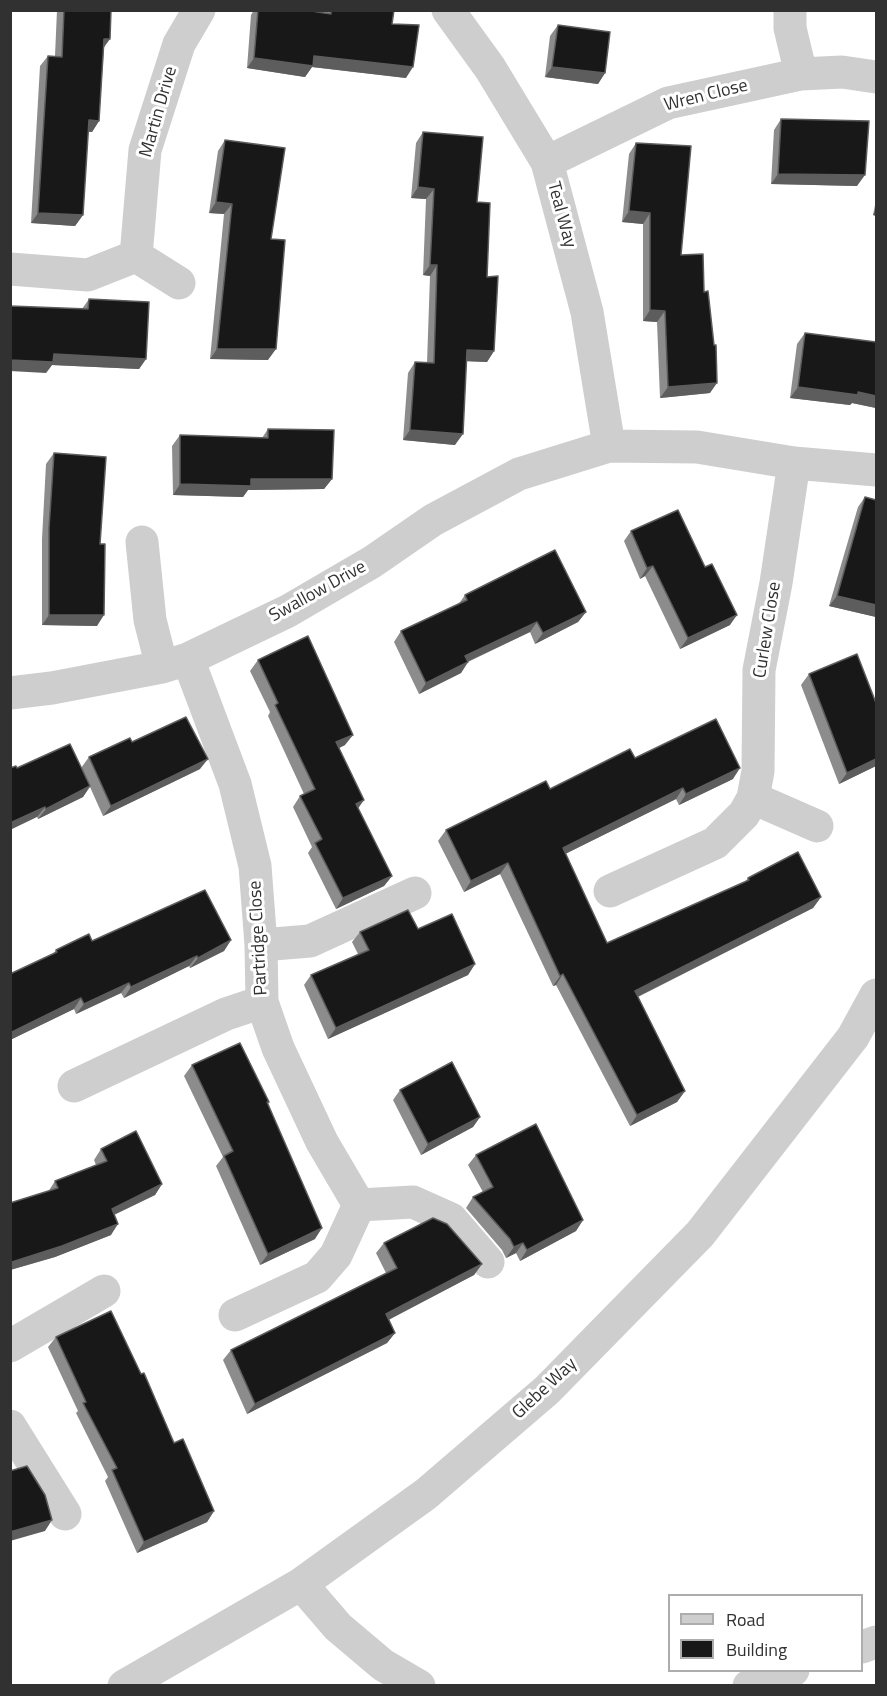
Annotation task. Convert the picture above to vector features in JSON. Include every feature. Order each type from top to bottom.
[{"type":"street","name":"Martin Drive","points":[[136,256],[145,150],[179,44],[199,10]]},
{"type":"street","name":"Teal Way","points":[[448,10],[490,68],[546,162],[586,312],[609,446]]},
{"type":"street","points":[[790,10],[790,28],[801,74]]},
{"type":"street","name":"Wren Close","points":[[546,162],[668,103],[801,74],[842,72],[876,77]]},
{"type":"street","points":[[10,269],[88,275],[136,256],[179,283]]},
{"type":"street","points":[[609,446],[697,447],[794,463],[876,470]]},
{"type":"street","name":"Swallow Drive","points":[[10,693],[52,688],[175,663],[288,611],[372,562],[433,520],[519,474],[609,446]]},
{"type":"street","name":"Curlew Close","points":[[610,891],[715,843],[744,814],[753,798],[758,771],[759,670],[776,583],[794,463]]},
{"type":"street","name":"Partridge Close","points":[[142,542],[150,620],[175,663],[235,784],[255,866],[261,945],[262,1002],[278,1048],[317,1131],[358,1205]]},
{"type":"street","points":[[753,798],[817,826]]},
{"type":"street","points":[[261,945],[310,941],[415,893]]},
{"type":"street","name":"Glebe Way","points":[[124,1686],[301,1584],[426,1494],[547,1390],[700,1234],[853,1037],[876,995]]},
{"type":"street","points":[[74,1086],[226,1014],[262,1002]]},
{"type":"street","points":[[235,1315],[317,1277],[336,1255],[358,1205],[413,1202],[450,1220],[488,1262]]},
{"type":"street","points":[[10,1346],[105,1291]]},
{"type":"street","points":[[10,1426],[65,1514]]},
{"type":"street","points":[[301,1584],[338,1627],[383,1665],[419,1686]]},
{"type":"street","points":[[749,1686],[790,1672]]},
{"type":"building","points":[[64,10],[111,10],[110,39],[104,39],[99,121],[89,120],[83,215],[38,213],[48,56],[62,57]]},
{"type":"building","points":[[258,10],[305,10],[331,14],[331,10],[394,10],[392,24],[419,25],[413,67],[314,56],[313,66],[254,58]]},
{"type":"building","points":[[558,25],[610,32],[605,73],[552,67]]},
{"type":"building","points":[[781,119],[869,121],[865,175],[778,174]]},
{"type":"building","points":[[423,132],[483,137],[477,202],[490,203],[487,277],[498,276],[494,351],[467,350],[463,434],[410,430],[415,362],[434,363],[437,265],[430,265],[434,189],[418,187]]},
{"type":"building","points":[[225,140],[285,148],[271,239],[285,240],[276,349],[217,349],[232,204],[216,202]]},
{"type":"building","points":[[636,143],[691,146],[681,255],[703,254],[704,292],[708,291],[714,345],[716,345],[717,383],[668,387],[665,311],[650,310],[650,213],[629,211]]},
{"type":"building","points":[[89,299],[149,302],[146,359],[54,354],[53,362],[10,360],[10,306],[88,309]]},
{"type":"building","points":[[805,333],[876,342],[876,396],[858,392],[858,395],[798,387]]},
{"type":"building","points":[[268,429],[334,430],[332,479],[251,479],[251,486],[180,484],[180,435],[268,438]]},
{"type":"building","points":[[54,453],[106,457],[100,544],[105,544],[104,615],[49,615],[49,528]]},
{"type":"building","points":[[865,497],[876,500],[876,605],[837,596]]},
{"type":"building","points":[[678,510],[705,567],[712,564],[737,615],[688,638],[653,566],[647,568],[631,531]]},
{"type":"building","points":[[555,550],[586,612],[543,633],[537,622],[465,656],[468,662],[426,683],[401,631],[467,600],[465,595]]},
{"type":"building","points":[[308,636],[353,735],[336,742],[364,800],[356,804],[392,876],[343,898],[315,843],[322,839],[300,796],[315,789],[275,705],[278,703],[258,660]]},
{"type":"building","points":[[857,654],[876,703],[876,759],[847,773],[809,674]]},
{"type":"building","points":[[186,717],[208,759],[111,806],[89,757],[130,738],[132,742]]},
{"type":"building","points":[[716,719],[740,768],[686,794],[683,788],[563,848],[607,943],[749,880],[748,878],[798,852],[821,897],[635,991],[685,1091],[637,1115],[563,974],[560,976],[508,863],[471,881],[446,830],[546,781],[550,789],[630,749],[635,758]]},
{"type":"building","points":[[70,744],[90,786],[46,809],[45,807],[10,823],[10,768],[16,766],[17,768]]},
{"type":"building","points":[[205,890],[231,940],[198,958],[197,956],[131,987],[129,983],[84,1004],[81,998],[10,1033],[10,974],[89,934],[92,941]]},
{"type":"building","points":[[408,910],[418,929],[452,914],[475,964],[336,1028],[311,975],[369,950],[360,932]]},
{"type":"building","points":[[240,1043],[269,1102],[267,1102],[322,1228],[268,1254],[224,1156],[233,1151],[192,1065]]},
{"type":"building","points":[[452,1062],[480,1117],[428,1144],[400,1090]]},
{"type":"building","points":[[536,1124],[583,1220],[527,1250],[523,1243],[514,1247],[510,1239],[473,1197],[493,1187],[476,1155]]},
{"type":"building","points":[[136,1131],[162,1184],[112,1209],[118,1224],[62,1246],[12,1262],[10,1259],[10,1203],[58,1188],[55,1181],[107,1161],[101,1149]]},
{"type":"building","points":[[433,1218],[447,1224],[482,1264],[386,1314],[395,1333],[255,1404],[231,1350],[397,1268],[384,1243]]},
{"type":"building","points":[[111,1311],[141,1374],[144,1373],[174,1443],[183,1439],[214,1511],[144,1542],[112,1470],[117,1468],[83,1403],[86,1402],[56,1337]]},
{"type":"building","points":[[27,1466],[45,1495],[52,1520],[10,1532],[10,1471]]}]
